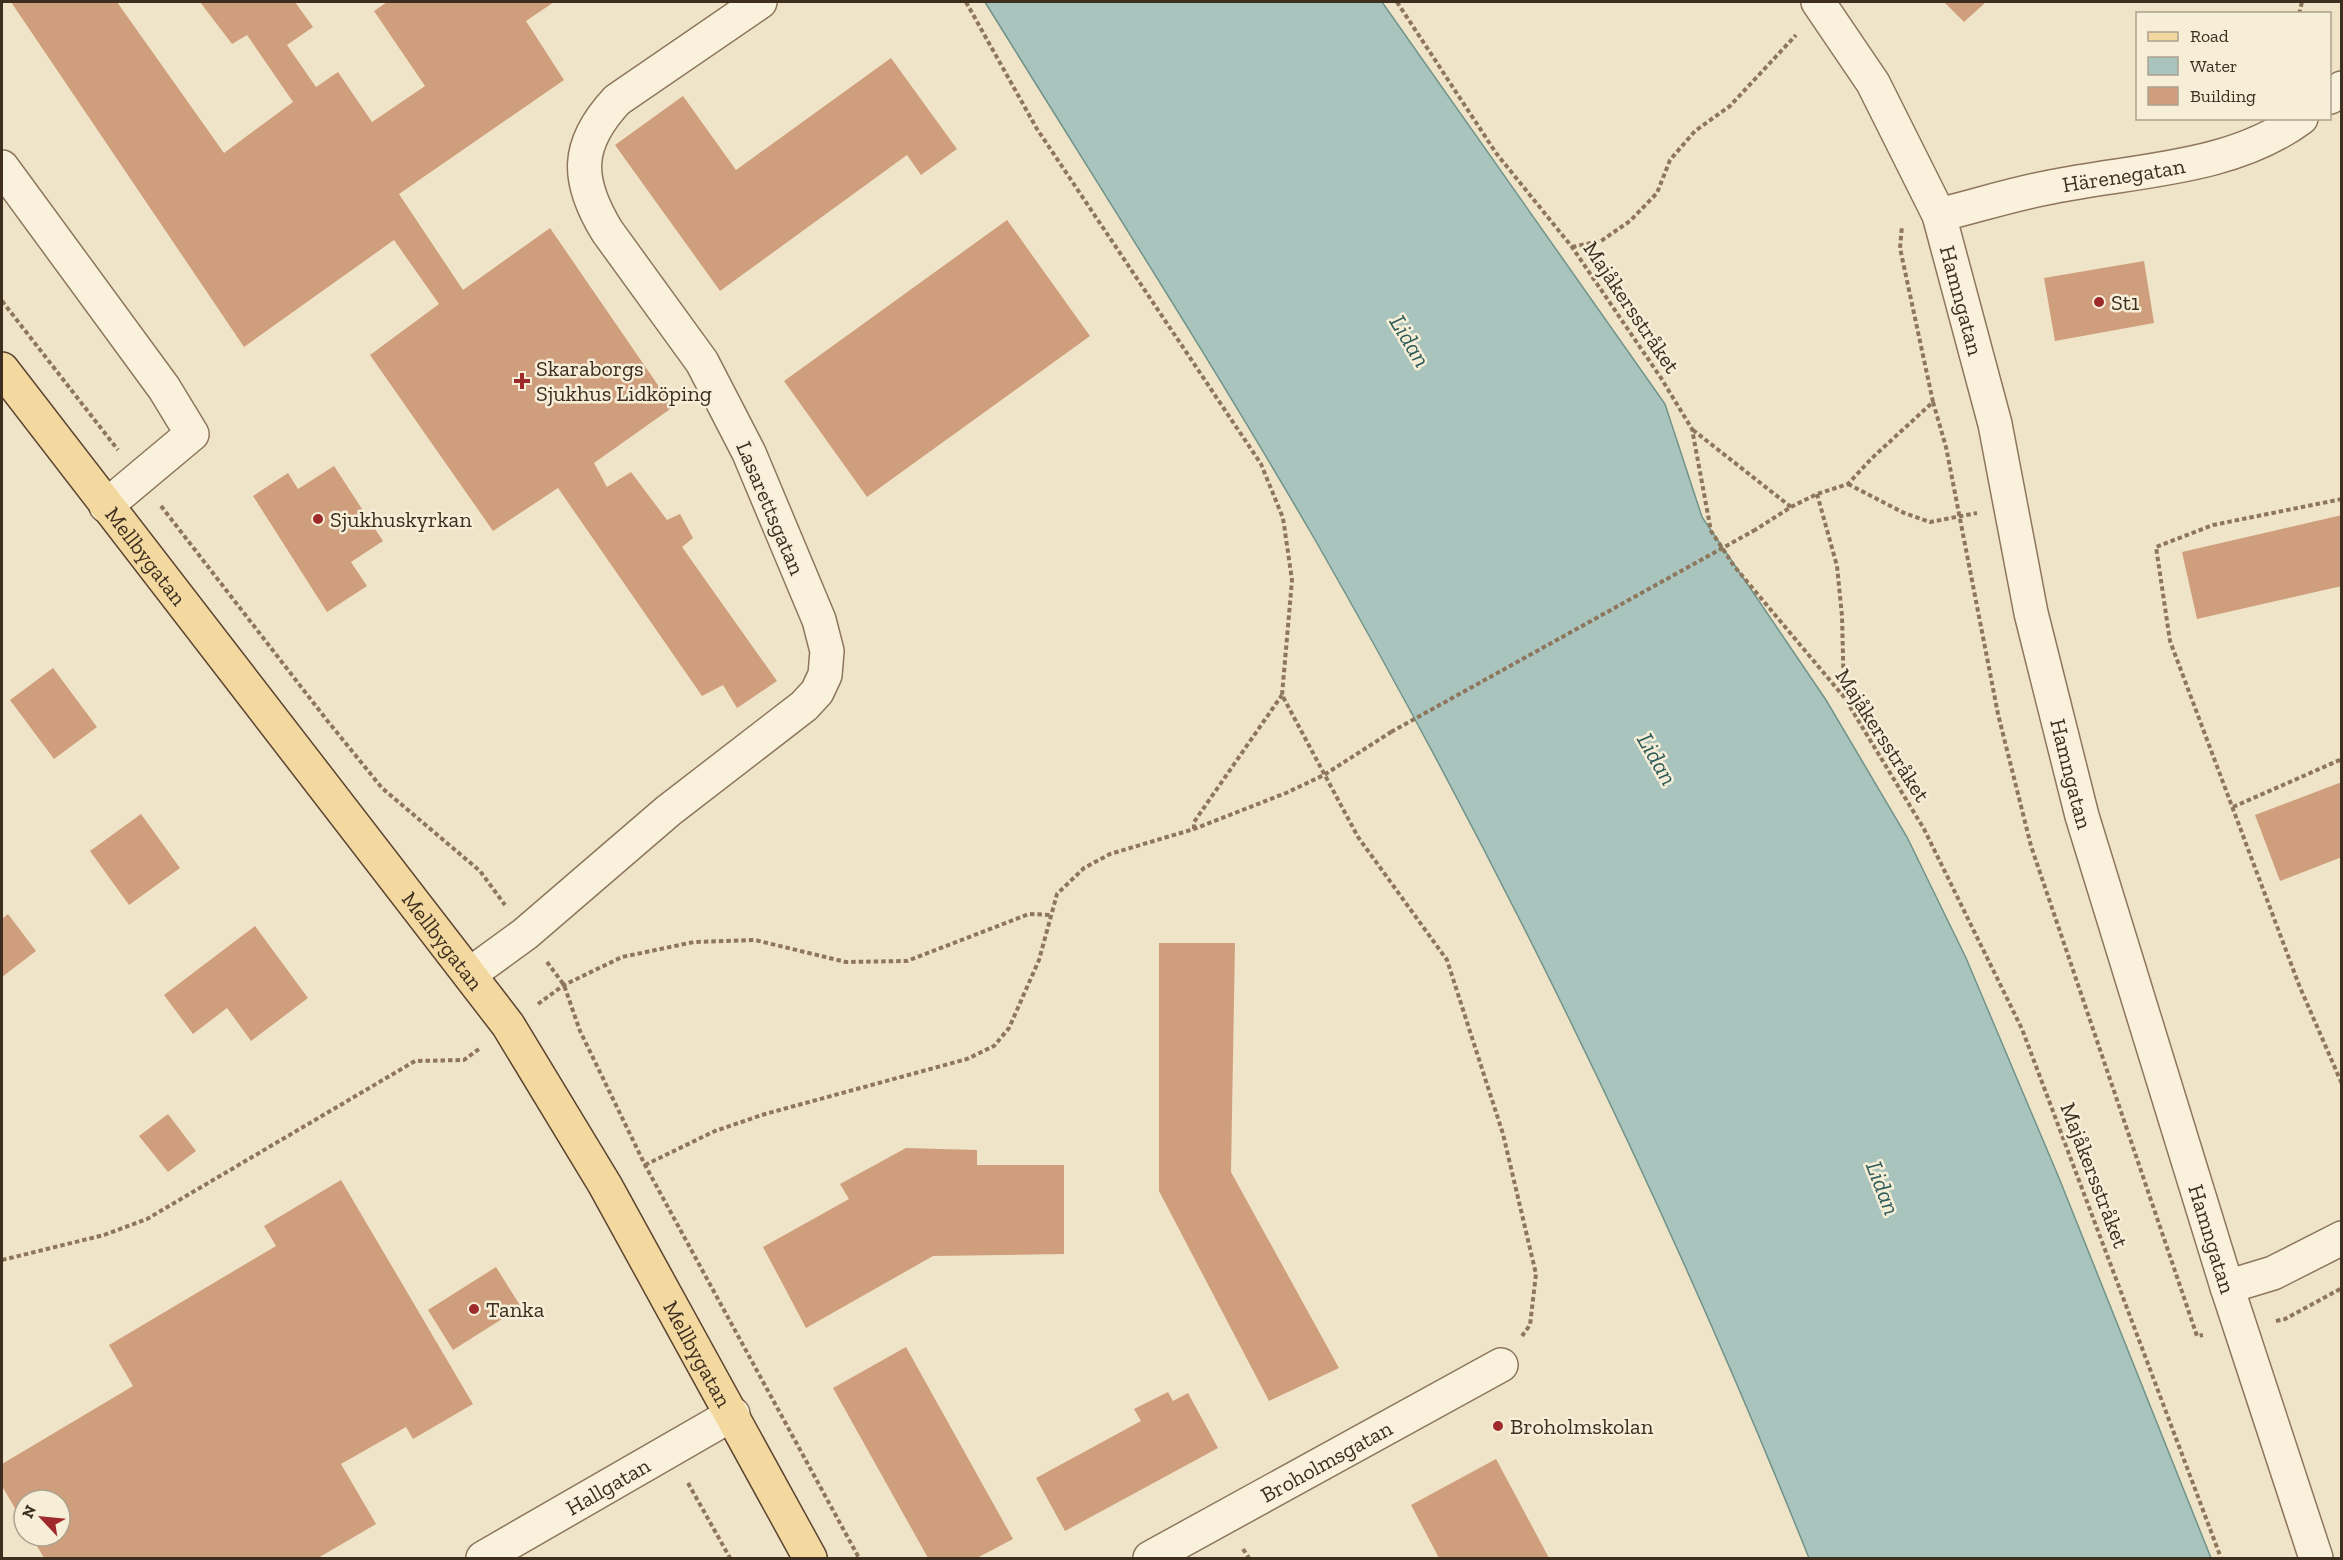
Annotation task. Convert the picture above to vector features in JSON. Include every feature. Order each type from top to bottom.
[{"type":"main road","name":"Mellbygatan","points":[[3,374],[508,1025],[560,1108],[733,1414],[810,1558]]},
{"type":"street","name":"Lasarettsgatan","points":[[470,974],[525,934],[668,811],[804,706],[817,692],[825,675],[827,651],[819,620],[749,453],[702,362],[607,231],[594,210],[585,187],[586,150],[592,133],[601,117],[617,100],[760,2]]},
{"type":"street","name":"Hamngatan","points":[[1818,2],[1872,83],[1933,202],[1977,348],[1995,424],[2042,658],[2082,816],[2228,1287],[2316,1558]]},
{"type":"street","name":"Härenegatan","points":[[1933,202],[2049,187],[2193,162],[2241,150],[2269,139],[2298,120]]},
{"type":"street","points":[[2,167],[164,388],[192,434],[106,506]]},
{"type":"street","points":[[2228,1287],[2273,1273],[2342,1238]]},
{"type":"street","name":"Broholmsgatan","points":[[1150,1558],[1502,1365]]},
{"type":"street","name":"Hallgatan","points":[[483,1558],[733,1414]]},
{"type":"path","points":[[966,2],[1037,129],[1261,464],[1283,518],[1292,580],[1282,695],[1194,822],[1194,829]]},
{"type":"path","name":"Majåkersstråket","points":[[1397,2],[1496,153],[1572,246],[1692,429],[1711,531],[1734,566],[1844,697],[1924,829],[2022,1029],[2221,1558]]},
{"type":"path","points":[[1572,246],[1601,241],[1630,221],[1657,193],[1670,160],[1695,131],[1730,106],[1799,33],[1805,43]]},
{"type":"path","points":[[1933,202],[1903,218],[1900,248],[1933,402],[1946,447],[1998,714],[2031,846],[2198,1336],[2285,1319],[2342,1288]]},
{"type":"path","points":[[645,1165],[715,1131],[765,1114],[967,1059],[994,1046],[1009,1028],[1022,1003],[1045,940],[1057,894],[1084,868],[1110,854],[1194,829],[1324,775],[1391,732],[1755,530],[1791,507],[1817,494],[1848,484],[1872,458],[1933,402]]},
{"type":"path","points":[[1692,429],[1791,507]]},
{"type":"path","points":[[1848,484],[1904,513],[1930,522],[2010,507]]},
{"type":"path","points":[[1817,494],[1837,566],[1842,616],[1844,697]]},
{"type":"path","points":[[2342,499],[2213,525],[2156,547],[2170,641],[2299,985],[2342,1084]]},
{"type":"path","points":[[1282,695],[1358,837],[1447,960],[1503,1134],[1536,1275],[1530,1324],[1502,1365]]},
{"type":"path","points":[[2233,807],[2342,759]]},
{"type":"path","points":[[2335,1069],[2342,1065]]},
{"type":"path","points":[[670,1451],[730,1558]]},
{"type":"water","name":"Lidan","points":[[985,2],[1382,2],[1665,404],[1702,517],[1826,700],[1907,837],[1966,958],[2059,1178],[2211,1558],[1809,1558],[1699,1297],[1640,1168],[1579,1039],[1451,786],[1274,470]]},
{"type":"building","name":"Skaraborgs Sjukhus Lidköping","points":[[11,2],[117,2],[224,153],[293,102],[247,35],[232,44],[200,2],[295,2],[313,27],[287,45],[316,87],[338,72],[372,122],[425,86],[374,11],[387,2],[554,2],[526,21],[564,80],[399,194],[463,290],[550,228],[673,407],[594,463],[607,487],[631,472],[667,520],[680,514],[693,538],[682,547],[777,681],[737,708],[723,685],[702,696],[558,488],[493,531],[370,355],[439,304],[394,240],[244,347]]},
{"type":"building","points":[[1944,2],[1986,2],[1964,22]]},
{"type":"building","points":[[891,58],[957,149],[921,175],[907,155],[720,291],[615,145],[683,96],[736,170]]},
{"type":"building","points":[[1007,220],[1090,336],[867,497],[784,381]]},
{"type":"building","points":[[2144,261],[2154,323],[2055,341],[2044,278]]},
{"type":"building","name":"Sjukhuskyrkan","points":[[334,466],[383,541],[351,562],[367,586],[327,612],[253,496],[288,473],[298,489]]},
{"type":"building","points":[[2342,515],[2342,586],[2197,619],[2182,552]]},
{"type":"building","points":[[53,668],[97,727],[54,759],[10,700]]},
{"type":"building","points":[[2342,782],[2342,857],[2280,881],[2255,815]]},
{"type":"building","points":[[141,814],[180,868],[129,905],[90,851]]},
{"type":"building","points":[[8,914],[36,951],[2,977],[2,919]]},
{"type":"building","points":[[255,926],[308,998],[251,1041],[227,1008],[193,1034],[164,995]]},
{"type":"building","points":[[1159,943],[1235,943],[1231,1172],[1339,1368],[1269,1401],[1159,1191]]},
{"type":"building","points":[[168,1114],[196,1151],[168,1172],[139,1136]]},
{"type":"building","points":[[906,1148],[977,1150],[977,1165],[1064,1165],[1064,1254],[933,1256],[806,1328],[763,1247],[849,1199],[840,1184]]},
{"type":"building","points":[[341,1180],[473,1404],[413,1439],[406,1427],[341,1464],[376,1524],[318,1558],[44,1558],[38,1548],[72,1548],[72,1488],[12,1488],[12,1503],[2,1486],[2,1464],[133,1386],[109,1345],[276,1246],[264,1226]]},
{"type":"building","points":[[496,1267],[521,1307],[453,1350],[428,1310]]},
{"type":"building","points":[[906,1347],[1013,1539],[977,1558],[928,1558],[833,1388]]},
{"type":"building","points":[[1168,1392],[1173,1401],[1188,1393],[1218,1448],[1065,1531],[1036,1478],[1141,1421],[1134,1409]]},
{"type":"building","points":[[1496,1459],[1549,1558],[1439,1558],[1411,1505]]},
{"type":"place","name":"St1","points":[[2099,302]]},
{"type":"place","name":"Skaraborgs Sjukhus Lidköping","points":[[522,381]]},
{"type":"place","name":"Sjukhuskyrkan","points":[[318,519]]},
{"type":"place","name":"Tanka","points":[[474,1309]]},
{"type":"place","name":"Broholmskolan","points":[[1498,1426]]}]
